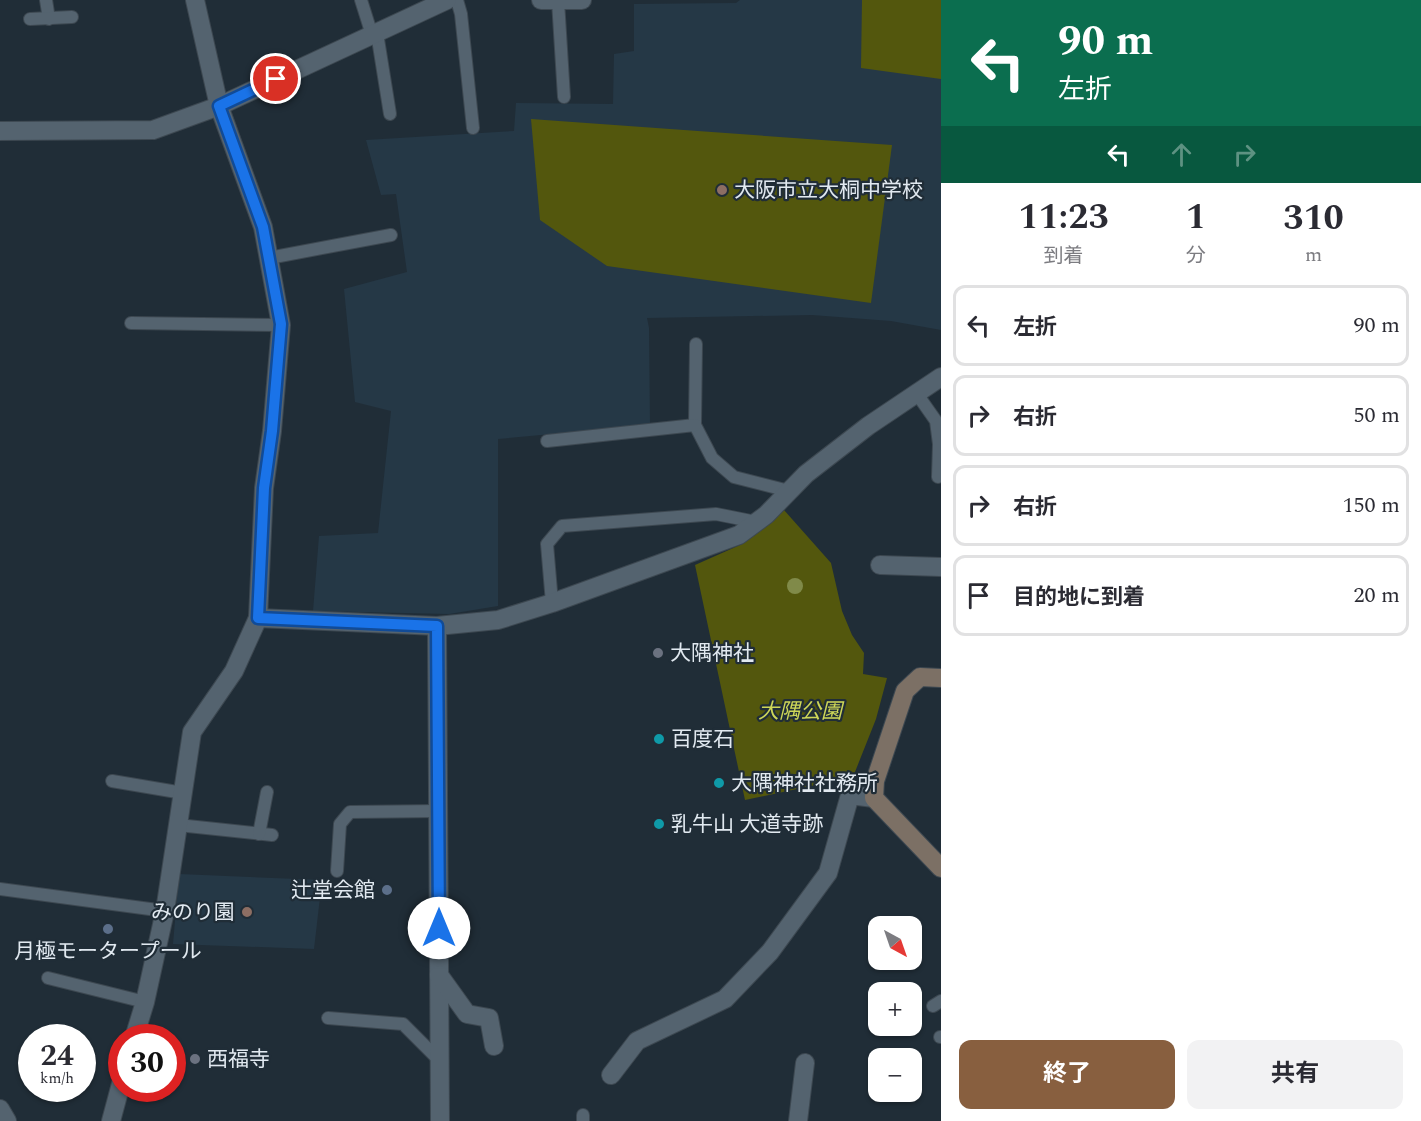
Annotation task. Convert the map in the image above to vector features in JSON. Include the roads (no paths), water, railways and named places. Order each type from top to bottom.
[{"type":"street","points":[[138,1024],[165,911],[192,732],[234,671],[258,618],[264,488],[272,431],[281,324],[263,227],[219,106],[195,0]]},
{"type":"street","points":[[0,131],[153,130],[219,106],[447,0]]},
{"type":"street","points":[[541,0],[582,0]]},
{"type":"street","points":[[258,618],[437,626],[498,620],[552,603],[739,535],[766,515],[806,474],[868,426],[941,377]]},
{"type":"street","points":[[880,565],[941,567]]},
{"type":"street","points":[[437,626],[440,1121]]},
{"type":"street","points":[[874,798],[875,781],[880,762],[905,691],[920,677],[941,678]]},
{"type":"street","points":[[611,1075],[637,1041],[725,999],[763,960],[828,873],[850,795],[874,798],[941,868]]},
{"type":"street","points":[[439,975],[467,1014],[489,1018],[494,1046]]},
{"type":"street","points":[[798,1121],[805,1062]]},
{"type":"street","points":[[111,1121],[116,1102]]},
{"type":"street","points":[[0,1109],[7,1121]]},
{"type":"lane","points":[[46,0],[49,19]]},
{"type":"lane","points":[[361,0],[375,34],[390,114]]},
{"type":"lane","points":[[457,0],[461,14],[473,128]]},
{"type":"lane","points":[[558,1],[564,97]]},
{"type":"lane","points":[[30,19],[72,17]]},
{"type":"lane","points":[[269,258],[391,235]]},
{"type":"lane","points":[[131,323],[281,324]]},
{"type":"lane","points":[[696,344],[695,425],[712,458],[734,477],[789,491]]},
{"type":"lane","points":[[917,393],[936,421],[939,444],[938,477]]},
{"type":"lane","points":[[547,441],[695,425]]},
{"type":"lane","points":[[552,603],[547,544],[562,526],[716,514],[756,522]]},
{"type":"lane","points":[[112,781],[183,793]]},
{"type":"lane","points":[[259,834],[267,792]]},
{"type":"lane","points":[[337,871],[340,824],[351,812],[439,811]]},
{"type":"lane","points":[[178,825],[272,835]]},
{"type":"lane","points":[[0,890],[165,911]]},
{"type":"lane","points":[[48,978],[145,1002]]},
{"type":"lane","points":[[328,1018],[403,1024],[440,1061]]},
{"type":"place","name":"大阪市立大桐中学校","points":[[722,190]]},
{"type":"place","name":"大隅神社","points":[[658,653]]},
{"type":"place","name":"百度石","points":[[659,739]]},
{"type":"place","name":"大隅神社社務所","points":[[719,783]]},
{"type":"place","name":"乳牛山 大道寺跡","points":[[659,824]]},
{"type":"place","name":"辻堂会館","points":[[387,890]]},
{"type":"place","name":"みのり園","points":[[247,912]]},
{"type":"place","name":"月極モータープール","points":[[108,929]]},
{"type":"place","name":"西福寺","points":[[195,1059]]},
{"type":"park label","name":"大隅公園","points":[[800,711]]}]
